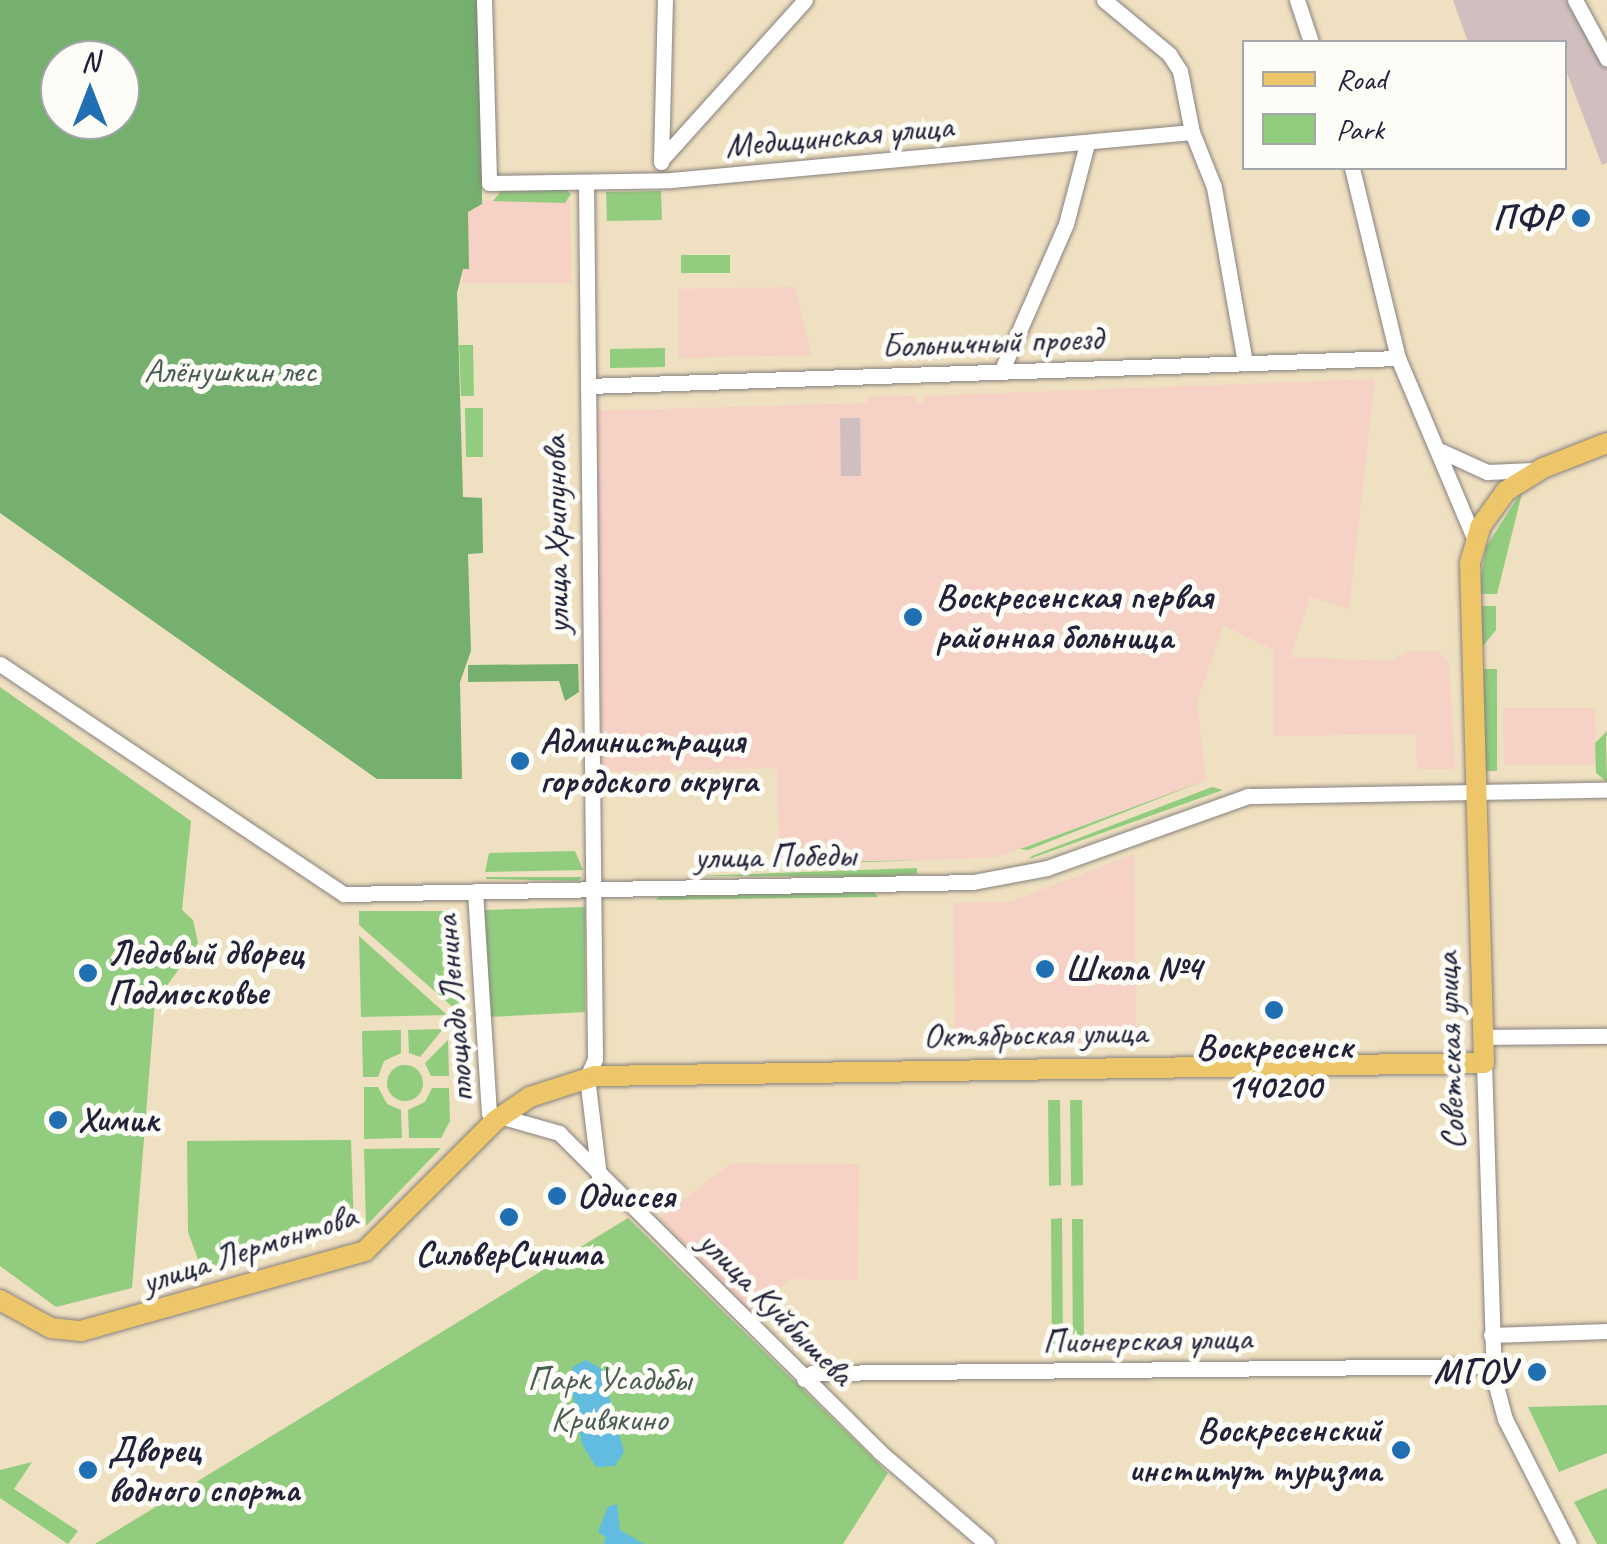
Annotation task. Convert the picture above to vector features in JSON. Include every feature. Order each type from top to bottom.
[{"type":"main road","name":"Советская улица","points":[[1484,1062],[1468,584],[1475,540],[1506,491],[1543,468],[1607,443]]},
{"type":"main road","name":"Октябрьская улица","points":[[586,1077],[1484,1062]]},
{"type":"main road","name":"улица Лермонтова","points":[[0,1300],[51,1328],[82,1332],[365,1251],[496,1120],[530,1097],[586,1077]]},
{"type":"street","name":"Медицинская улица","points":[[484,0],[489,183],[660,181],[1192,132]]},
{"type":"street","points":[[660,181],[664,0]]},
{"type":"street","points":[[660,160],[806,0]]},
{"type":"street","points":[[1104,0],[1169,54],[1186,90],[1192,132],[1214,187],[1245,363]]},
{"type":"street","points":[[1298,0],[1311,40]]},
{"type":"street","points":[[1575,0],[1607,59]]},
{"type":"street","points":[[1001,372],[1066,224],[1087,144]]},
{"type":"street","name":"Советская улица","points":[[1352,170],[1398,358],[1475,540]]},
{"type":"street","name":"улица Хрипунова","points":[[586,182],[592,889]]},
{"type":"street","name":"Больничный проезд","points":[[588,386],[1398,358]]},
{"type":"street","points":[[1440,452],[1486,472],[1543,468]]},
{"type":"street","name":"улица Победы","points":[[0,664],[334,891],[474,892],[999,880],[1231,798],[1607,790]]},
{"type":"street","points":[[592,889],[595,1059],[586,1077],[600,1176]]},
{"type":"street","name":"площадь Ленина","points":[[474,892],[487,1110],[496,1120]]},
{"type":"street","points":[[1483,1037],[1607,1036]]},
{"type":"street","name":"Советская улица","points":[[1484,1062],[1492,1366],[1505,1418],[1569,1544]]},
{"type":"street","name":"улица Куйбышева","points":[[496,1120],[547,1126],[804,1378],[988,1544]]},
{"type":"street","points":[[1490,1335],[1607,1332]]},
{"type":"street","name":"Пионерская улица","points":[[804,1378],[812,1373],[1492,1366]]},
{"type":"shaded area","points":[[1453,0],[1568,0],[1607,65],[1607,163],[1602,165],[1567,73],[1567,40],[1467,40]]},
{"type":"shaded area","points":[[481,200],[570,200],[571,283],[463,283],[462,210]]},
{"type":"shaded area","points":[[795,287],[811,355],[679,358],[678,289]]},
{"type":"shaded area","name":"Воскресенская первая районная больница","points":[[1375,379],[1349,609],[1310,597],[1290,657],[1390,661],[1409,651],[1439,651],[1449,664],[1455,769],[1417,769],[1416,734],[1274,736],[1274,650],[1223,625],[1197,702],[1206,780],[994,858],[780,863],[777,768],[603,772],[596,411],[867,403],[868,397],[915,396],[915,403],[925,403],[925,396]]},
{"type":"shaded area","points":[[840,418],[860,418],[861,476],[841,476]]},
{"type":"shaded area","points":[[1503,708],[1595,708],[1596,765],[1504,765]]},
{"type":"shaded area","name":"Школа №4","points":[[1134,854],[1136,1045],[980,1046],[979,1036],[955,1036],[954,903],[1010,902]]},
{"type":"shaded area","points":[[731,1163],[859,1164],[858,1280],[790,1279],[751,1312],[660,1218]]},
{"type":"green space","name":"Алёнушкин лес","points":[[0,0],[480,0],[482,204],[468,212],[469,269],[463,269],[457,293],[463,497],[482,498],[483,553],[468,554],[471,651],[460,682],[462,779],[377,779],[0,513]]},
{"type":"green space","points":[[565,189],[571,194],[565,203],[493,201],[502,190]]},
{"type":"green space","points":[[661,191],[662,220],[607,221],[606,192]]},
{"type":"green space","points":[[681,255],[730,255],[730,273],[681,273]]},
{"type":"green space","points":[[459,345],[473,345],[474,396],[461,396]]},
{"type":"green space","points":[[665,348],[665,367],[610,368],[610,349]]},
{"type":"green space","points":[[465,408],[483,408],[483,457],[466,457]]},
{"type":"green space","points":[[1523,489],[1497,594],[1478,594],[1486,547]]},
{"type":"green space","points":[[1478,606],[1496,606],[1496,630],[1483,646]]},
{"type":"green space","points":[[578,664],[579,692],[565,701],[559,681],[468,682],[468,665]]},
{"type":"green space","points":[[1481,669],[1497,669],[1497,771],[1482,771]]},
{"type":"green space","name":"Ледовый дворец Подмосковье","points":[[0,687],[191,821],[182,910],[193,920],[198,943],[155,1002],[132,1288],[56,1307],[0,1266]]},
{"type":"green space","points":[[1607,731],[1607,782],[1596,773],[1595,743]]},
{"type":"green space","points":[[1206,780],[1028,850],[1019,849],[1023,848]]},
{"type":"green space","points":[[1212,787],[1223,790],[1029,859],[1032,856]]},
{"type":"green space","points":[[575,851],[583,870],[485,872],[489,853]]},
{"type":"green space","points":[[924,860],[706,868],[696,864],[780,863]]},
{"type":"green space","points":[[917,868],[917,874],[874,877],[696,876]]},
{"type":"green space","points":[[486,877],[582,877],[578,881],[486,879]]},
{"type":"green space","points":[[873,891],[878,897],[656,900],[661,895]]},
{"type":"green space","points":[[585,907],[585,1012],[489,1017],[484,910]]},
{"type":"green space","points":[[359,911],[459,911],[463,1016],[359,925]]},
{"type":"green space","points":[[359,936],[447,1015],[361,1017]]},
{"type":"green space","points":[[443,1029],[420,1057],[409,1053],[408,1030]]},
{"type":"green space","points":[[401,1030],[401,1053],[384,1061],[378,1077],[363,1077],[362,1031]]},
{"type":"green space","points":[[448,1040],[449,1076],[431,1076],[425,1063]]},
{"type":"green space","points":[[405,1065],[418,1070],[423,1083],[418,1096],[405,1101],[392,1096],[387,1083],[392,1070]]},
{"type":"green space","points":[[364,1087],[378,1087],[387,1104],[401,1110],[402,1138],[364,1139]]},
{"type":"green space","points":[[432,1088],[449,1088],[450,1121],[441,1138],[409,1138],[408,1110],[425,1102]]},
{"type":"green space","points":[[1048,1100],[1060,1100],[1061,1185],[1049,1186]]},
{"type":"green space","points":[[1070,1100],[1082,1100],[1083,1185],[1071,1186]]},
{"type":"green space","points":[[351,1140],[354,1229],[203,1273],[188,1232],[187,1141]]},
{"type":"green space","points":[[441,1148],[366,1226],[364,1149]]},
{"type":"green space","name":"Парк Усадьбы Кривякино","points":[[628,1218],[888,1473],[843,1544],[95,1544]]},
{"type":"green space","points":[[1062,1218],[1063,1354],[1052,1354],[1051,1219]]},
{"type":"green space","points":[[1072,1219],[1083,1219],[1084,1354],[1073,1354]]},
{"type":"green space","points":[[1607,1405],[1607,1453],[1559,1472],[1528,1407]]},
{"type":"green space","points":[[32,1462],[14,1489],[78,1531],[68,1544],[0,1498],[0,1470]]},
{"type":"green space","points":[[1607,1488],[1607,1544],[1597,1544],[1574,1502]]},
{"type":"water","points":[[586,1360],[602,1369],[624,1452],[615,1466],[596,1467],[582,1444],[570,1379],[573,1367]]},
{"type":"water","points":[[617,1504],[620,1530],[644,1544],[604,1544],[606,1537],[598,1532],[608,1507]]},
{"type":"place","name":"ПФР","points":[[1581,218]]},
{"type":"place","name":"Воскресенская первая районная больница","points":[[913,617]]},
{"type":"place","name":"Администрация городского округа","points":[[520,761]]},
{"type":"place","name":"Школа №4","points":[[1045,969]]},
{"type":"place","name":"Ледовый дворец Подмосковье","points":[[88,973]]},
{"type":"place","name":"Воскресенск 140200","points":[[1274,1010]]},
{"type":"place","name":"Химик","points":[[58,1120]]},
{"type":"place","name":"Одиссея","points":[[557,1196]]},
{"type":"place","name":"СильверСинима","points":[[509,1217]]},
{"type":"place","name":"МГОУ","points":[[1537,1372]]},
{"type":"place","name":"Воскресенский институт туризма","points":[[1401,1450]]},
{"type":"place","name":"Дворец водного спорта","points":[[88,1470]]}]
